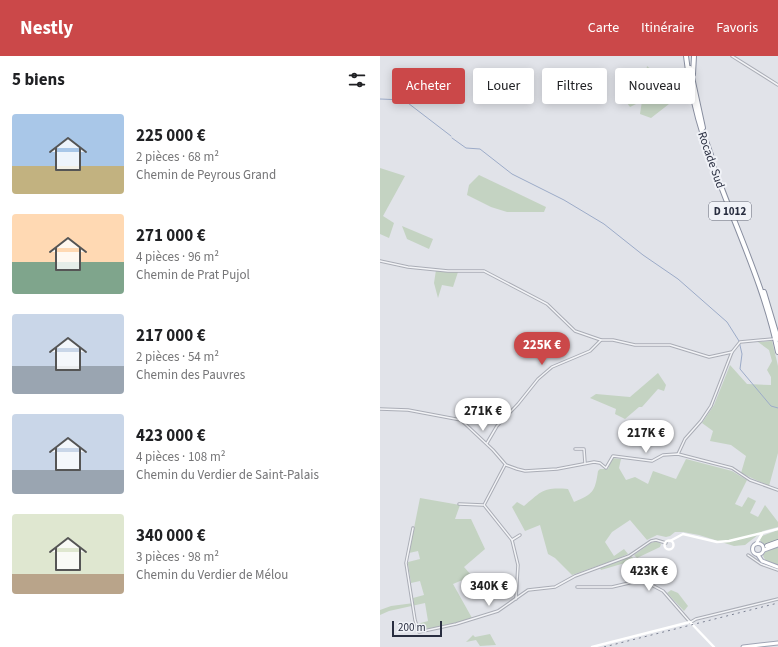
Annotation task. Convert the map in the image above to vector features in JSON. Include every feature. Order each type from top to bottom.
[{"type":"highway","points":[[693,68],[694,56]]},
{"type":"highway","name":"Rocade Sud","points":[[687,57],[690,68]]},
{"type":"highway","name":"Rocade Sud","points":[[687,57],[693,99],[706,148],[759,284],[778,352]]},
{"type":"highway","name":"Rocade Sud","points":[[695,92],[703,132],[717,172],[762,284],[776,339]]},
{"type":"highway","points":[[765,548],[777,544]]},
{"type":"main road","points":[[759,554],[765,548],[758,544],[753,550],[759,554],[765,563],[778,567]]},
{"type":"main road","points":[[743,647],[778,644]]},
{"type":"main road","points":[[760,647],[778,644]]},
{"type":"street","points":[[732,56],[778,84]]},
{"type":"street","points":[[380,261],[408,267],[484,271],[547,304],[575,331],[601,340],[613,340],[635,346],[670,345],[705,356],[714,356],[732,352]]},
{"type":"street","points":[[678,454],[685,439],[701,421],[711,406],[732,352],[740,342],[776,339]]},
{"type":"street","points":[[487,443],[499,424],[518,404],[538,379],[552,367],[590,352],[601,340]]},
{"type":"street","points":[[380,409],[408,410],[458,419],[466,423],[472,431],[487,443],[506,465],[525,471],[557,469],[585,463],[598,462],[606,468],[613,456],[652,461],[663,455],[678,454],[732,468],[750,480],[778,490]]},
{"type":"street","points":[[575,449],[584,449],[585,463]]},
{"type":"street","points":[[484,505],[506,465]]},
{"type":"street","points":[[459,504],[484,505],[512,540],[518,565],[516,599]]},
{"type":"street","points":[[413,528],[406,566],[415,620],[419,632],[456,624],[498,611],[530,589],[552,588],[575,576],[629,556],[651,541],[656,540],[666,543],[671,542],[674,538],[683,534],[717,542],[778,529]]},
{"type":"street","points":[[758,544],[759,538],[764,533]]},
{"type":"street","points":[[512,540],[520,535]]},
{"type":"street","points":[[666,543],[666,548],[670,550],[674,547],[671,542]]},
{"type":"street","points":[[748,555],[762,564],[778,570]]},
{"type":"street","points":[[577,587],[612,587],[640,579],[664,591],[714,647]]},
{"type":"street","points":[[592,647],[778,599]]},
{"type":"green space","points":[[628,104],[636,104],[630,107]]},
{"type":"green space","points":[[642,104],[669,104],[651,118],[640,114]]},
{"type":"green space","points":[[380,168],[405,176],[383,216],[394,223],[389,238],[380,234]]},
{"type":"green space","points":[[479,175],[546,207],[544,212],[507,212],[491,207],[467,195],[469,185]]},
{"type":"green space","points":[[402,226],[433,239],[429,249],[407,239]]},
{"type":"green space","points":[[436,270],[458,272],[453,287],[442,285],[438,298],[434,283]]},
{"type":"green space","points":[[772,341],[778,366],[778,453],[769,486],[741,473],[746,456],[731,445],[710,441],[713,431],[702,423],[714,405],[730,365],[747,384],[771,385],[771,377],[767,370],[772,361],[769,350],[758,342]]},
{"type":"green space","points":[[658,373],[666,385],[664,391],[658,389],[642,407],[639,407],[625,419],[615,414],[616,409],[590,398],[596,394],[630,397]]},
{"type":"green space","points":[[612,458],[621,459],[619,468],[626,480],[635,477],[648,484],[653,471],[676,479],[686,459],[732,471],[747,480],[735,504],[742,507],[748,497],[756,501],[750,513],[758,517],[765,505],[778,522],[778,527],[763,531],[745,545],[734,546],[699,535],[683,532],[675,532],[666,537],[657,535],[647,540],[630,520],[612,532],[605,542],[614,556],[624,549],[628,554],[572,575],[555,558],[548,554],[540,525],[525,531],[512,507],[517,502],[524,506],[543,491],[553,489],[568,489],[574,502],[585,497],[592,491],[596,484],[598,471],[600,469],[608,469]]},
{"type":"green space","points":[[420,498],[460,505],[455,519],[471,519],[485,549],[464,567],[472,576],[453,584],[472,618],[459,623],[419,630],[417,624],[428,621],[425,603],[389,611],[380,615],[380,610],[391,606],[414,603],[413,598],[424,595],[420,581],[411,583],[408,564],[408,562],[420,559],[418,551],[409,553]]},
{"type":"green space","points":[[778,530],[778,540],[766,545],[761,543],[760,539],[762,536]]},
{"type":"green space","points":[[657,541],[661,544],[660,547],[637,558],[634,555],[651,543]]},
{"type":"green space","points":[[778,547],[778,566],[766,561],[763,556],[766,550]]},
{"type":"green space","points":[[631,556],[635,560],[601,570],[600,568]]},
{"type":"green space","points":[[671,590],[678,593],[688,606],[684,611],[667,593]]},
{"type":"green space","points":[[490,634],[496,645],[480,646],[476,640],[466,642],[473,635],[475,637]]},
{"type":"waterway","points":[[380,99],[404,100],[451,136]]},
{"type":"waterway","points":[[452,138],[466,148],[480,149],[512,174],[564,200],[604,224],[643,255],[678,279],[727,322],[739,341],[742,354],[740,369],[771,406],[778,408]]},
{"type":"railway","points":[[604,647],[778,603]]}]
